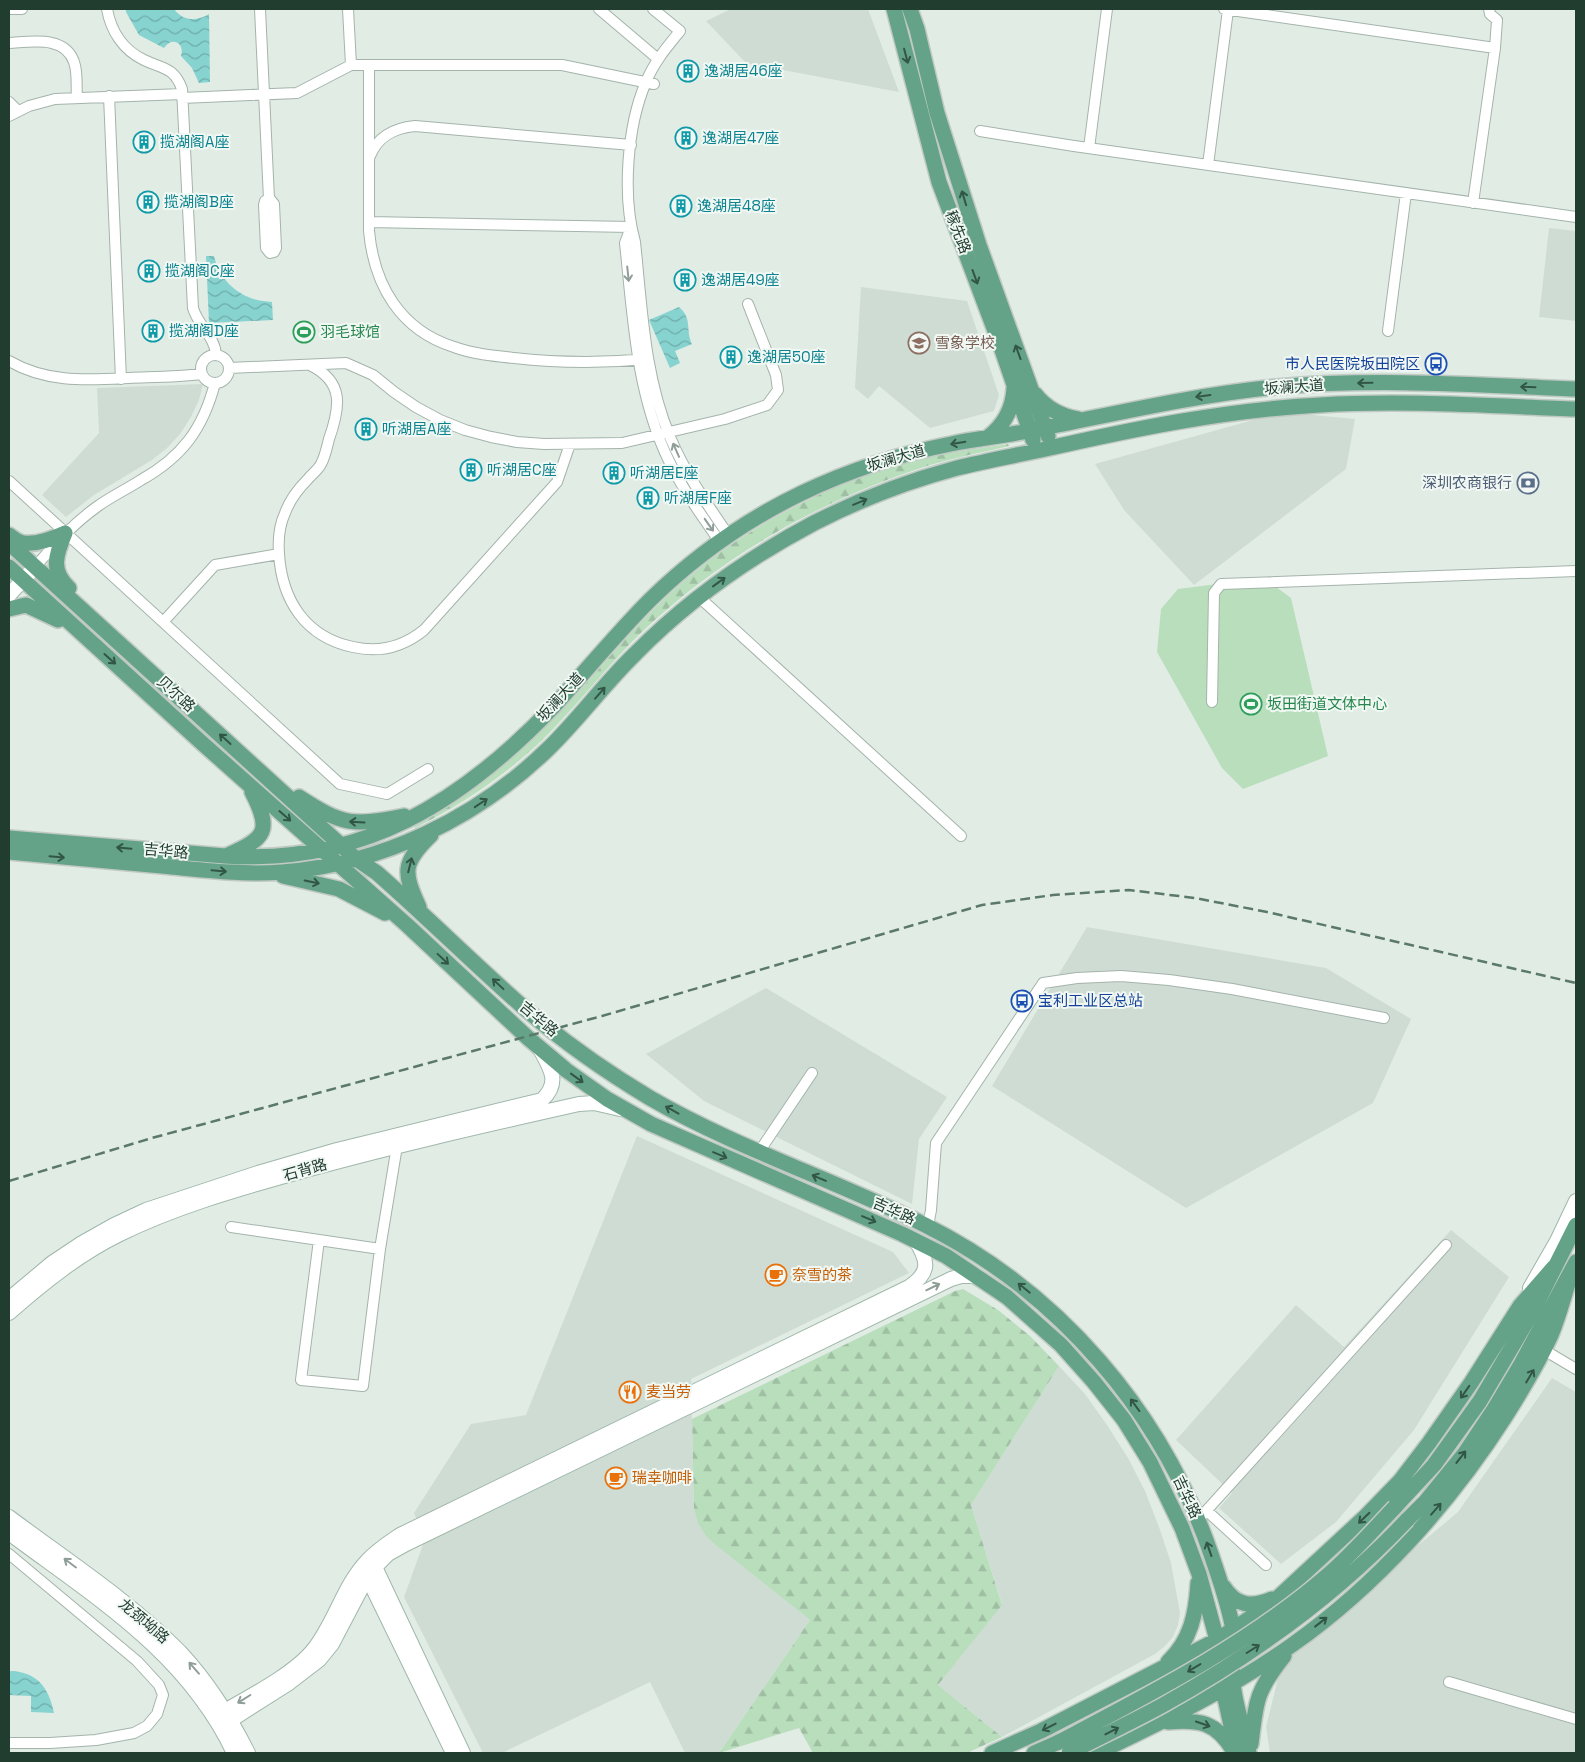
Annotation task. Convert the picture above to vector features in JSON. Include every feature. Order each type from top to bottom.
[{"type":"main road","name":"稼先路","points":[[894,9],[939,182],[1037,451]]},
{"type":"main road","name":"稼先路","points":[[910,9],[917,29],[937,113],[976,236],[1052,447]]},
{"type":"main road","name":"坂澜大道","points":[[342,846],[378,834],[422,812],[472,779],[553,707],[649,601],[689,566],[724,539],[778,506],[851,472],[920,450],[1030,431],[1199,397],[1314,384],[1401,382],[1576,388]]},
{"type":"main road","points":[[987,438],[999,428],[1008,415],[1013,400],[1014,384]]},
{"type":"main road","points":[[1030,387],[1040,400],[1053,410],[1068,417],[1085,419]]},
{"type":"main road","name":"坂澜大道","points":[[265,872],[294,870],[338,863],[398,846],[439,828],[497,792],[532,764],[569,728],[631,657],[667,623],[699,597],[793,534],[846,508],[928,477],[1052,447],[1202,417],[1316,405],[1430,403],[1576,409]]},
{"type":"main road","points":[[9,536],[22,543],[50,540],[65,533]]},
{"type":"main road","points":[[65,533],[57,557],[57,574],[64,583],[114,628],[142,663]]},
{"type":"main road","name":"贝尔路","points":[[9,542],[342,846]]},
{"type":"main road","points":[[9,596],[35,566]]},
{"type":"main road","name":"贝尔路","points":[[9,567],[248,784],[324,850]]},
{"type":"main road","points":[[9,609],[26,605],[41,611],[84,636]]},
{"type":"main road","points":[[261,772],[324,813],[347,822],[372,822],[422,812]]},
{"type":"main road","points":[[225,856],[250,845],[262,830],[264,821],[262,812],[248,784]]},
{"type":"main road","points":[[420,911],[408,881],[410,862],[416,851],[439,828]]},
{"type":"main road","name":"吉华路","points":[[9,838],[225,856],[274,857],[342,846],[355,858],[377,873],[420,911],[522,1006],[598,1065],[680,1114],[759,1152],[928,1226],[976,1254],[1018,1283],[1056,1315],[1092,1351],[1124,1390],[1152,1432],[1202,1516],[1233,1630],[1228,1686],[1236,1753]]},
{"type":"main road","name":"吉华路","points":[[324,850],[540,1048],[586,1085],[629,1112],[674,1134],[916,1240],[977,1276],[1044,1328],[1078,1363],[1110,1401],[1137,1441],[1161,1484],[1182,1528],[1199,1574],[1228,1686],[1250,1753]]},
{"type":"main road","name":"吉华路","points":[[9,852],[224,872],[265,872]]},
{"type":"main road","points":[[265,872],[339,889],[407,926]]},
{"type":"main road","name":"石背路","points":[[9,1299],[52,1263],[82,1243],[146,1210],[258,1173],[337,1150],[542,1100],[549,1094],[553,1076],[540,1048]]},
{"type":"main road","name":"石背路","points":[[9,1313],[59,1272],[118,1234],[150,1220],[261,1183],[397,1146],[579,1104],[594,1103],[629,1112]]},
{"type":"main road","points":[[992,1753],[1041,1731],[1233,1630],[1271,1604],[1366,1516],[1400,1481],[1471,1383],[1520,1306],[1557,1242],[1576,1200]]},
{"type":"main road","points":[[1064,1748],[1234,1643],[1279,1612],[1328,1574],[1396,1508],[1434,1464],[1480,1402],[1534,1311],[1576,1224]]},
{"type":"main road","points":[[223,1719],[305,1672],[318,1660],[332,1644],[368,1568],[383,1546],[400,1535],[910,1288],[924,1274],[926,1264],[925,1256],[916,1240]]},
{"type":"main road","points":[[1097,1753],[1159,1724],[1228,1686],[1293,1645],[1376,1576],[1457,1485],[1487,1445],[1533,1372],[1544,1350],[1552,1333],[1576,1262]]},
{"type":"main road","points":[[1520,1306],[1554,1267]]},
{"type":"main road","points":[[368,1568],[406,1544],[915,1296],[951,1279],[961,1276],[977,1276]]},
{"type":"main road","points":[[1034,1753],[1064,1748],[1163,1705],[1267,1640],[1336,1588],[1426,1501],[1465,1453],[1516,1372],[1570,1277]]},
{"type":"main road","name":"龙颈坳路","points":[[9,1518],[123,1602],[163,1635],[198,1673],[223,1719],[234,1753]]},
{"type":"main road","name":"龙颈坳路","points":[[9,1533],[122,1618],[154,1645],[223,1719],[248,1753]]},
{"type":"main road","points":[[368,1568],[453,1753]]},
{"type":"main road","points":[[368,1568],[463,1753]]},
{"type":"main road","points":[[1158,1671],[1180,1649],[1191,1630],[1196,1609],[1199,1574]]},
{"type":"main road","points":[[1220,1581],[1233,1598],[1248,1604],[1264,1602],[1282,1594]]},
{"type":"main road","points":[[1250,1753],[1255,1709],[1259,1693],[1266,1678],[1293,1645]]},
{"type":"main road","points":[[1159,1724],[1197,1721],[1209,1725],[1220,1732],[1236,1753]]},
{"type":"street","points":[[9,9],[22,9]]},
{"type":"street","points":[[107,9],[114,32],[122,44],[133,54],[145,61],[167,68],[179,81],[182,96],[193,308],[198,321],[213,341],[216,355]]},
{"type":"street","points":[[260,9],[268,199]]},
{"type":"street","points":[[348,9],[351,65]]},
{"type":"street","points":[[600,9],[658,59]]},
{"type":"street","points":[[653,9],[680,31],[658,59],[637,113],[631,145],[629,178],[631,227],[625,243],[643,359],[657,402],[663,434],[724,539]]},
{"type":"street","points":[[1089,148],[1106,9]]},
{"type":"street","points":[[1208,165],[1226,9],[1495,48]]},
{"type":"street","points":[[1473,203],[1495,48],[1497,20],[1490,14],[1490,9]]},
{"type":"street","points":[[9,43],[46,42],[55,43],[64,48],[71,55],[75,64],[77,98]]},
{"type":"street","points":[[369,64],[369,222],[371,253],[377,274],[387,294],[405,316],[434,339],[454,347],[475,352],[521,359],[568,362],[643,359]]},
{"type":"street","points":[[9,102],[14,113],[42,102],[77,98],[297,93],[351,65],[369,64],[562,65],[650,83]]},
{"type":"street","points":[[109,96],[121,379]]},
{"type":"street","points":[[369,157],[373,148],[387,134],[405,127],[415,126],[631,145]]},
{"type":"street","points":[[980,131],[1576,217]]},
{"type":"street","points":[[1388,331],[1406,193]]},
{"type":"street","points":[[369,222],[631,227]]},
{"type":"street","points":[[229,368],[346,362],[373,375],[416,407],[440,420],[465,430],[517,442],[622,443],[725,419],[768,405],[778,390],[776,375],[748,304]]},
{"type":"street","points":[[216,355],[225,360],[229,368],[227,377],[215,383],[207,381],[202,374],[201,365],[204,360],[216,355]]},
{"type":"street","points":[[10,363],[33,372],[57,378],[81,380],[202,374]]},
{"type":"street","points":[[309,364],[325,375],[331,382],[335,391],[338,410],[321,465],[295,493],[284,513],[279,533],[282,582],[300,616],[314,629],[339,643],[357,648],[383,649],[402,644],[424,630],[556,482],[570,444]]},
{"type":"street","points":[[35,566],[65,533],[100,504],[158,470],[175,456],[189,441],[201,423],[210,404],[215,383]]},
{"type":"street","points":[[9,481],[340,784],[387,794],[428,769]]},
{"type":"street","points":[[163,622],[215,565],[279,554]]},
{"type":"street","points":[[1212,702],[1214,593],[1221,584],[1576,570]]},
{"type":"street","points":[[699,597],[961,836]]},
{"type":"street","points":[[928,1226],[936,1143],[1043,983],[1121,976],[1170,980],[1232,989],[1384,1018]]},
{"type":"street","points":[[759,1152],[812,1073]]},
{"type":"street","points":[[318,1240],[301,1380],[363,1386],[380,1249],[397,1146]]},
{"type":"street","points":[[230,1227],[380,1249]]},
{"type":"street","points":[[1266,1565],[1202,1516],[1446,1245]]},
{"type":"street","points":[[1544,1350],[1576,1369]]},
{"type":"street","points":[[9,1554],[137,1660],[155,1680],[163,1695],[158,1714],[147,1726],[134,1733],[96,1740],[9,1743]]},
{"type":"street","points":[[1449,1682],[1576,1719]]},
{"type":"shaded area","points":[[731,9],[868,9],[899,92],[746,63],[706,21]]},
{"type":"shaded area","points":[[1549,228],[1576,231],[1576,321],[1539,317]]},
{"type":"shaded area","name":"雪象学校","points":[[861,287],[967,301],[999,395],[994,411],[930,428],[879,386],[868,399],[855,388]]},
{"type":"shaded area","points":[[203,384],[199,400],[180,434],[152,460],[94,495],[66,517],[42,495],[99,433],[97,388]]},
{"type":"shaded area","points":[[1282,412],[1355,419],[1346,469],[1194,585],[1124,510],[1095,464]]},
{"type":"shaded area","points":[[1087,927],[1326,968],[1411,1019],[1373,1103],[1186,1208],[992,1086]]},
{"type":"shaded area","points":[[766,988],[947,1097],[919,1139],[912,1204],[704,1101],[646,1054]]},
{"type":"shaded area","points":[[637,1136],[893,1252],[909,1273],[691,1379],[694,1508],[718,1547],[810,1620],[719,1753],[685,1753],[650,1682],[502,1753],[483,1753],[404,1597],[425,1539],[414,1513],[471,1424],[526,1415]]},
{"type":"shaded area","points":[[1451,1230],[1509,1277],[1414,1430],[1336,1522],[1281,1564],[1219,1508],[1232,1493],[1176,1440],[1296,1305],[1344,1347]]},
{"type":"shaded area","points":[[1059,1366],[1085,1394],[1107,1425],[1128,1458],[1145,1491],[1171,1563],[1180,1613],[1173,1637],[1155,1654],[1002,1737],[938,1685],[1002,1604],[971,1505]]},
{"type":"shaded area","points":[[1552,1378],[1576,1392],[1576,1753],[1270,1753],[1266,1727],[1283,1658],[1458,1512]]},
{"type":"green space","points":[[1008,444],[1009,446],[956,458],[886,480],[811,513],[741,554],[675,602],[645,629],[621,653],[578,703],[524,757],[472,796],[414,827],[434,816],[491,776],[559,713],[656,607],[685,580],[748,533],[818,495],[854,480],[930,457]]},
{"type":"green space","name":"坂田街道文体中心","points":[[1264,578],[1291,598],[1328,756],[1243,789],[1222,768],[1157,652],[1161,609],[1178,589]]},
{"type":"green space","points":[[963,1289],[998,1310],[1030,1336],[1059,1366],[971,1505],[1002,1605],[938,1685],[1002,1737],[967,1753],[813,1753],[799,1728],[719,1753],[810,1620],[718,1547],[706,1536],[698,1523],[694,1508],[692,1419],[955,1291]]},
{"type":"water","points":[[126,9],[174,9],[181,16],[190,19],[204,17],[209,14],[210,82],[199,83],[192,68],[181,56],[182,51],[177,43],[171,42],[164,48],[139,35]]},
{"type":"water","points":[[206,256],[214,256],[222,275],[235,289],[252,298],[272,302],[273,320],[209,323]]},
{"type":"water","points":[[679,307],[686,316],[692,344],[675,351],[680,363],[670,368],[649,320]]},
{"type":"water","points":[[9,1671],[27,1674],[40,1682],[49,1695],[54,1713],[31,1712],[31,1696],[9,1695]]},
{"type":"railway","points":[[9,1181],[152,1138],[602,1016],[982,905],[1053,895],[1129,890],[1195,898],[1267,912],[1576,983]]},
{"type":"place","name":"逸湖居46座","points":[[688,71]]},
{"type":"place","name":"逸湖居47座","points":[[686,138]]},
{"type":"place","name":"揽湖阁A座","points":[[144,142]]},
{"type":"place","name":"揽湖阁B座","points":[[148,202]]},
{"type":"place","name":"逸湖居48座","points":[[681,206]]},
{"type":"place","name":"揽湖阁C座","points":[[149,271]]},
{"type":"place","name":"逸湖居49座","points":[[685,280]]},
{"type":"place","name":"揽湖阁D座","points":[[153,331]]},
{"type":"place","name":"羽毛球馆","points":[[304,332]]},
{"type":"place","name":"雪象学校","points":[[919,343]]},
{"type":"place","name":"逸湖居50座","points":[[731,357]]},
{"type":"place","name":"市人民医院坂田院区","points":[[1436,364]]},
{"type":"place","name":"听湖居A座","points":[[366,429]]},
{"type":"place","name":"听湖居C座","points":[[471,470]]},
{"type":"place","name":"听湖居E座","points":[[614,473]]},
{"type":"place","name":"深圳农商银行","points":[[1528,483]]},
{"type":"place","name":"听湖居F座","points":[[648,498]]},
{"type":"place","name":"坂田街道文体中心","points":[[1251,704]]},
{"type":"place","name":"宝利工业区总站","points":[[1022,1001]]},
{"type":"place","name":"奈雪的茶","points":[[776,1275]]},
{"type":"place","name":"麦当劳","points":[[630,1392]]},
{"type":"place","name":"瑞幸咖啡","points":[[616,1478]]}]
